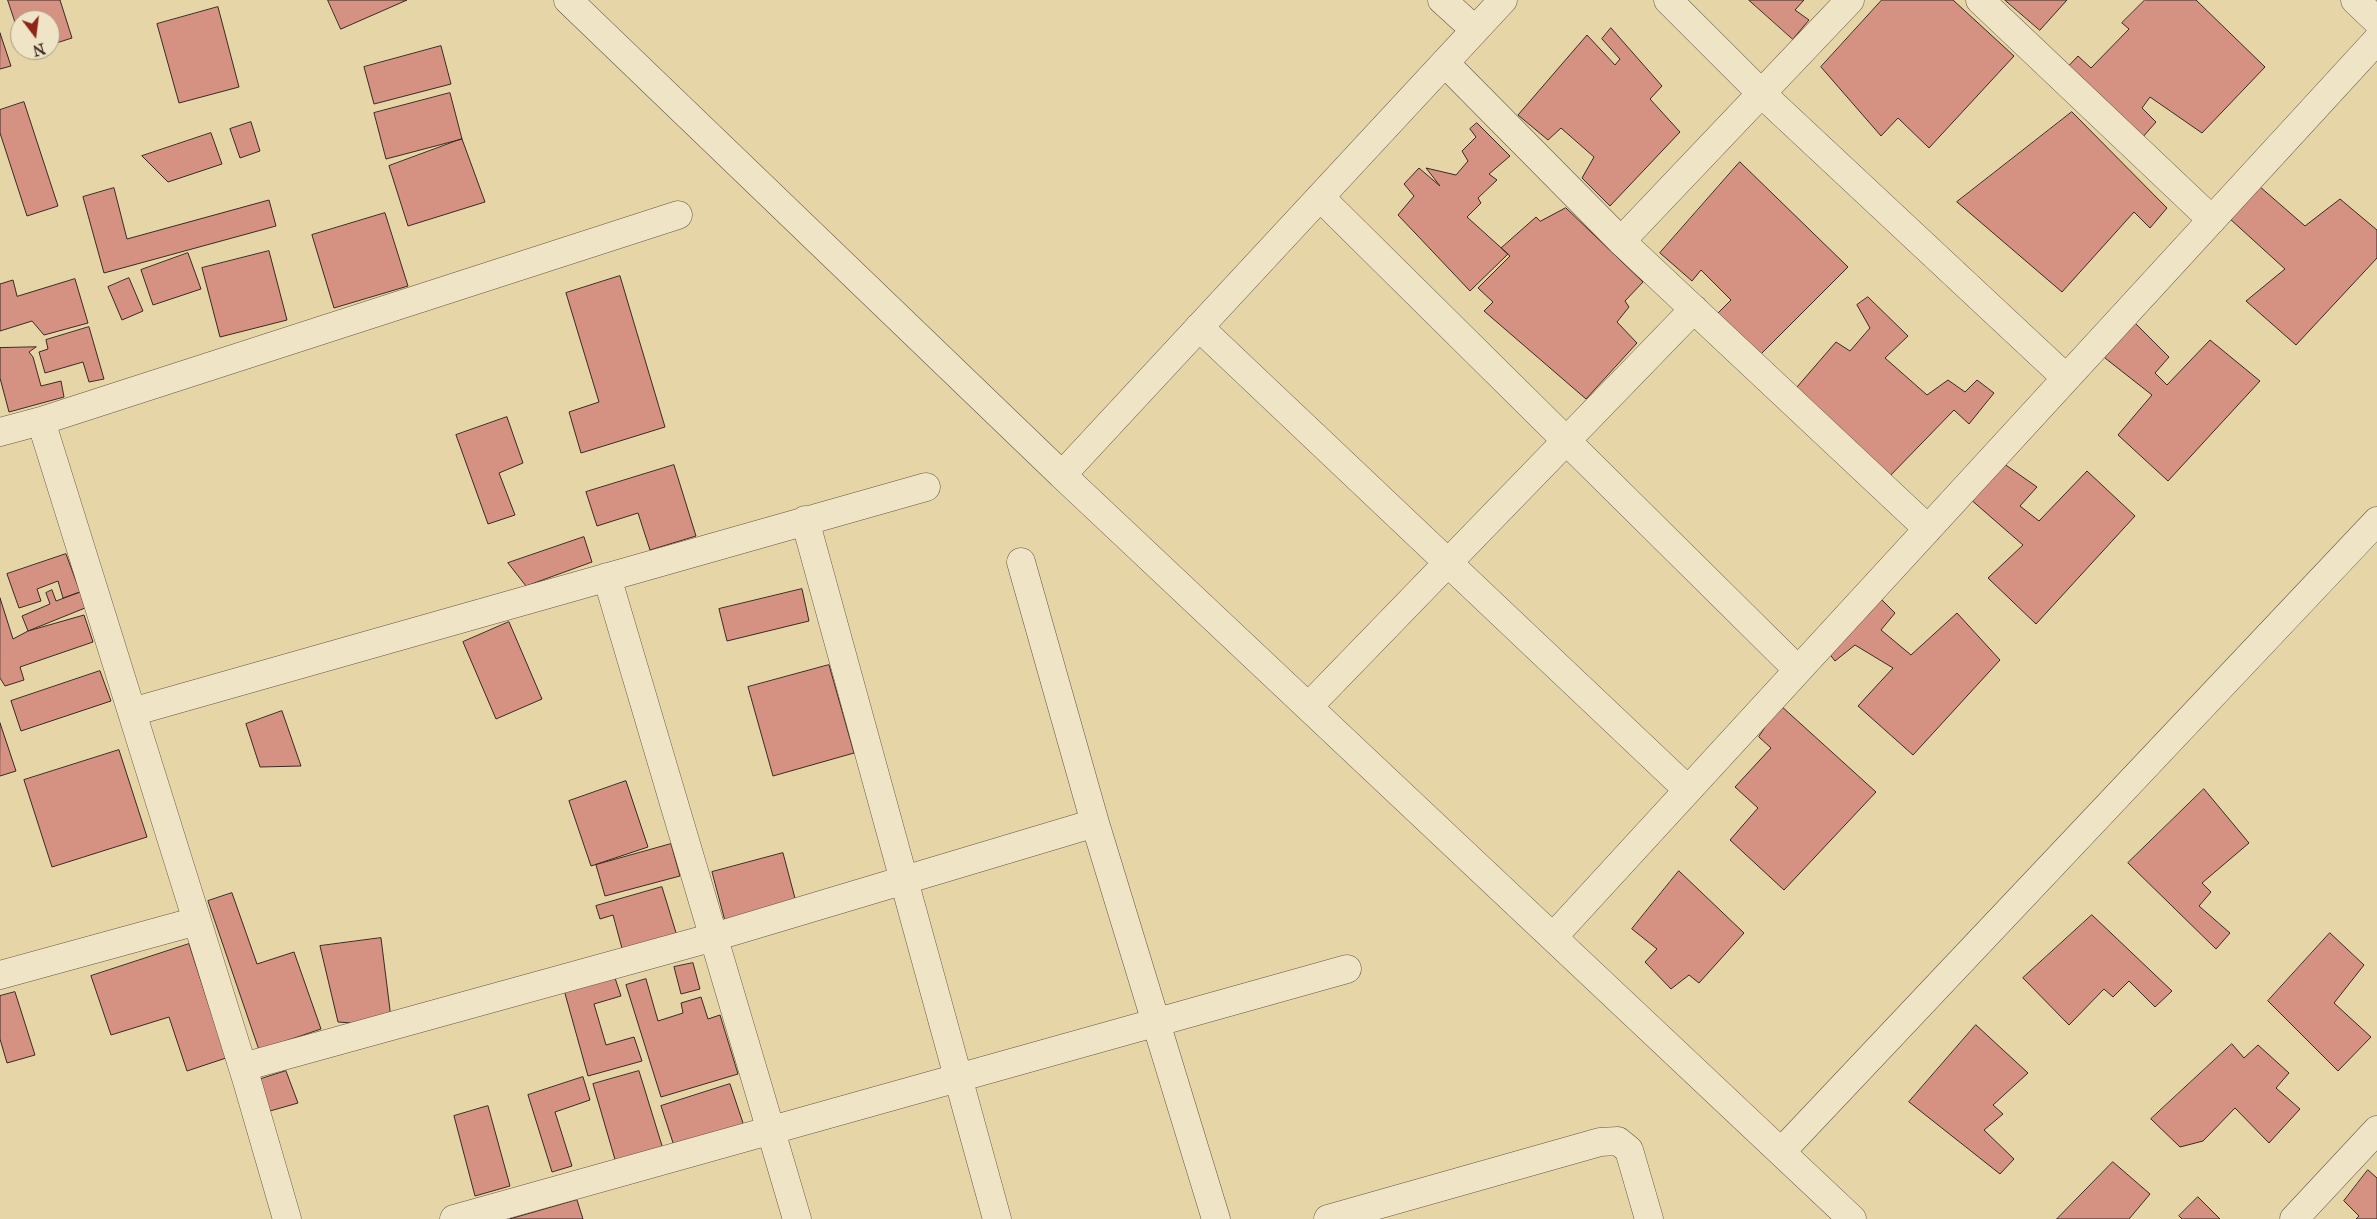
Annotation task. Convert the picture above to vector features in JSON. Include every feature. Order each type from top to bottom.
[{"type":"street","points":[[568,0],[1062,475],[1852,1219]]},
{"type":"street","points":[[1442,0],[1475,30]]},
{"type":"street","points":[[1062,475],[1503,0]]},
{"type":"street","points":[[1668,0],[1761,93],[2066,378]]},
{"type":"street","points":[[1621,241],[1850,0]]},
{"type":"street","points":[[1980,0],[2212,220]]},
{"type":"street","points":[[2355,0],[2377,21]]},
{"type":"street","points":[[1553,937],[2377,40]]},
{"type":"street","points":[[1445,63],[1621,241],[1928,529]]},
{"type":"street","points":[[1320,197],[1798,670]]},
{"type":"street","points":[[0,432],[41,421],[678,214]]},
{"type":"street","points":[[1309,706],[1694,309]]},
{"type":"street","points":[[1200,327],[1688,790]]},
{"type":"street","points":[[41,421],[243,1067],[287,1219]]},
{"type":"street","points":[[132,712],[926,487]]},
{"type":"street","points":[[805,520],[997,1219]]},
{"type":"street","points":[[1781,1152],[2377,521]]},
{"type":"street","points":[[1021,562],[1095,823],[1216,1219]]},
{"type":"street","points":[[607,577],[797,1219]]},
{"type":"street","points":[[243,1067],[714,937],[1095,823]]},
{"type":"street","points":[[0,975],[197,921]]},
{"type":"street","points":[[454,1219],[1347,969]]},
{"type":"street","points":[[2294,1219],[2377,1130]]},
{"type":"street","points":[[1328,1219],[1600,1142],[1618,1142],[1628,1150],[1649,1219]]},
{"type":"building","points":[[8,0],[60,0],[72,38],[60,42],[60,10],[11,10]]},
{"type":"building","points":[[328,0],[407,0],[341,29]]},
{"type":"building","points":[[1749,0],[1804,0],[1795,10],[1809,20],[1793,39]]},
{"type":"building","points":[[1882,0],[1953,0],[2014,56],[1929,148],[1898,118],[1881,136],[1821,67]]},
{"type":"building","points":[[2005,0],[2067,0],[2040,30]]},
{"type":"building","points":[[2145,0],[2196,0],[2265,67],[2202,133],[2150,97],[2142,108],[2156,122],[2135,146],[2060,75],[2078,56],[2091,68],[2129,29],[2122,23]]},
{"type":"building","points":[[218,7],[239,87],[179,103],[157,24]]},
{"type":"building","points":[[1611,28],[1662,86],[1650,99],[1680,132],[1610,206],[1582,178],[1594,157],[1561,128],[1548,140],[1518,115],[1587,35],[1615,65],[1620,59],[1602,39]]},
{"type":"building","points":[[0,33],[11,66],[0,69]]},
{"type":"building","points":[[441,46],[451,84],[374,104],[364,67]]},
{"type":"building","points":[[450,93],[462,139],[386,159],[374,113]]},
{"type":"building","points":[[24,102],[58,206],[27,216],[0,133],[0,110]]},
{"type":"building","points":[[2072,112],[2167,208],[2150,228],[2134,212],[2062,292],[1957,202]]},
{"type":"building","points":[[251,122],[260,151],[240,158],[230,129]]},
{"type":"building","points":[[1477,123],[1510,156],[1489,174],[1497,180],[1478,198],[1481,203],[1467,217],[1508,254],[1470,291],[1398,215],[1414,196],[1404,184],[1419,168],[1440,186],[1426,168],[1456,175],[1468,161],[1462,151],[1476,137],[1470,129]]},
{"type":"building","points":[[211,133],[222,164],[168,182],[142,156]]},
{"type":"building","points":[[462,139],[485,202],[408,226],[389,166]]},
{"type":"building","points":[[1740,162],[1848,267],[1756,359],[1718,313],[1731,300],[1701,270],[1692,281],[1660,253]]},
{"type":"building","points":[[2259,186],[2305,226],[2340,199],[2377,230],[2377,258],[2296,345],[2246,301],[2285,269],[2229,218]]},
{"type":"building","points":[[114,188],[127,239],[269,200],[276,226],[104,273],[83,197]]},
{"type":"building","points":[[1566,208],[1643,282],[1625,301],[1629,307],[1617,322],[1637,343],[1586,399],[1484,311],[1493,302],[1478,288],[1510,256],[1501,248],[1536,217],[1540,221]]},
{"type":"building","points":[[385,213],[408,286],[334,308],[312,235]]},
{"type":"building","points":[[269,251],[287,320],[220,337],[202,268]]},
{"type":"building","points":[[188,253],[201,289],[153,305],[141,270]]},
{"type":"building","points":[[620,276],[665,427],[581,453],[569,412],[599,402],[566,293]]},
{"type":"building","points":[[129,278],[143,311],[122,320],[108,287]]},
{"type":"building","points":[[75,279],[88,323],[44,335],[32,321],[0,331],[0,284],[13,280],[17,296]]},
{"type":"building","points":[[1868,297],[1908,336],[1885,358],[1927,395],[1948,380],[1965,392],[1977,380],[1994,393],[1969,424],[1954,410],[1887,479],[1818,415],[1797,387],[1836,342],[1850,351],[1870,328],[1857,305]]},
{"type":"building","points":[[2134,322],[2169,357],[2155,373],[2167,385],[2210,340],[2260,381],[2168,481],[2118,435],[2152,395],[2105,358]]},
{"type":"building","points":[[89,327],[104,379],[89,382],[83,362],[45,373],[39,352],[48,349],[46,340]]},
{"type":"building","points":[[36,347],[29,352],[33,357],[41,386],[61,381],[64,397],[9,412],[0,378],[0,348]]},
{"type":"building","points":[[507,417],[523,463],[499,473],[515,515],[488,524],[456,435]]},
{"type":"building","points":[[2000,461],[2037,487],[2020,506],[2039,521],[2087,471],[2135,516],[2036,624],[1988,578],[2023,545],[1969,498]]},
{"type":"building","points":[[674,465],[696,536],[650,550],[638,513],[597,526],[586,492]]},
{"type":"building","points":[[584,537],[592,562],[526,586],[508,563]]},
{"type":"building","points":[[66,554],[80,592],[63,598],[58,581],[37,589],[41,601],[19,608],[7,574]]},
{"type":"building","points":[[802,589],[809,621],[727,641],[719,609]]},
{"type":"building","points":[[52,590],[56,601],[80,592],[85,608],[28,631],[22,616],[50,604],[46,593]]},
{"type":"building","points":[[1879,597],[1895,613],[1881,630],[1911,655],[1957,613],[2000,660],[1913,755],[1858,706],[1893,668],[1855,645],[1835,661],[1828,652]]},
{"type":"building","points":[[0,598],[13,639],[28,631],[84,615],[93,642],[20,667],[24,680],[5,686],[0,678]]},
{"type":"building","points":[[509,622],[542,699],[496,719],[463,642]]},
{"type":"building","points":[[829,665],[854,753],[773,776],[748,687]]},
{"type":"building","points":[[100,671],[111,701],[21,731],[11,701]]},
{"type":"building","points":[[1780,705],[1876,792],[1784,890],[1730,840],[1758,808],[1735,787],[1771,748],[1759,737]]},
{"type":"building","points":[[282,711],[301,766],[260,767],[246,724]]},
{"type":"building","points":[[0,723],[16,771],[0,776]]},
{"type":"building","points":[[119,750],[147,837],[52,867],[24,780]]},
{"type":"building","points":[[626,781],[648,847],[591,866],[569,801]]},
{"type":"building","points":[[2204,789],[2249,843],[2202,883],[2211,892],[2199,906],[2230,933],[2216,949],[2128,863]]},
{"type":"building","points":[[671,844],[680,876],[605,896],[596,865]]},
{"type":"building","points":[[783,853],[796,902],[725,921],[712,872]]},
{"type":"building","points":[[1679,871],[1744,933],[1699,983],[1689,975],[1671,989],[1645,962],[1657,949],[1632,929]]},
{"type":"building","points":[[662,887],[677,936],[623,952],[613,915],[600,919],[596,906]]},
{"type":"building","points":[[232,893],[257,964],[294,952],[321,1029],[259,1050],[208,901]]},
{"type":"building","points":[[2092,915],[2172,991],[2155,1007],[2129,981],[2113,997],[2104,989],[2069,1025],[2023,978]]},
{"type":"building","points":[[2330,933],[2364,965],[2334,1003],[2371,1037],[2338,1071],[2268,1001]]},
{"type":"building","points":[[381,938],[392,1026],[338,1022],[320,946]]},
{"type":"building","points":[[189,944],[226,1058],[187,1071],[169,1017],[111,1035],[91,976]]},
{"type":"building","points":[[693,963],[700,989],[681,994],[674,967]]},
{"type":"building","points":[[614,975],[621,996],[594,1004],[606,1045],[634,1037],[642,1061],[588,1076],[564,990]]},
{"type":"building","points":[[646,979],[658,1021],[683,1013],[681,1003],[701,997],[708,1019],[720,1015],[738,1074],[661,1097],[626,985]]},
{"type":"building","points":[[15,992],[35,1055],[7,1063],[0,1039],[0,996]]},
{"type":"building","points":[[1976,1025],[2028,1073],[1993,1105],[2003,1114],[1984,1130],[2014,1159],[2000,1174],[1909,1102]]},
{"type":"building","points":[[2232,1044],[2244,1058],[2258,1045],[2289,1073],[2276,1088],[2300,1109],[2269,1143],[2235,1108],[2203,1141],[2180,1147],[2151,1119]]},
{"type":"building","points":[[286,1071],[298,1103],[270,1111],[258,1080]]},
{"type":"building","points":[[639,1071],[663,1149],[616,1163],[593,1084]]},
{"type":"building","points":[[583,1077],[590,1100],[555,1112],[572,1166],[552,1172],[528,1095]]},
{"type":"building","points":[[730,1084],[745,1129],[676,1152],[661,1106]]},
{"type":"building","points":[[488,1106],[510,1186],[475,1196],[454,1116]]},
{"type":"building","points":[[2113,1162],[2150,1194],[2129,1219],[2057,1219]]},
{"type":"building","points":[[2368,1170],[2377,1178],[2377,1219],[2356,1219],[2359,1216],[2344,1201]]},
{"type":"building","points":[[2198,1197],[2220,1219],[2182,1219],[2179,1216]]},
{"type":"building","points":[[577,1200],[583,1219],[510,1219]]}]
